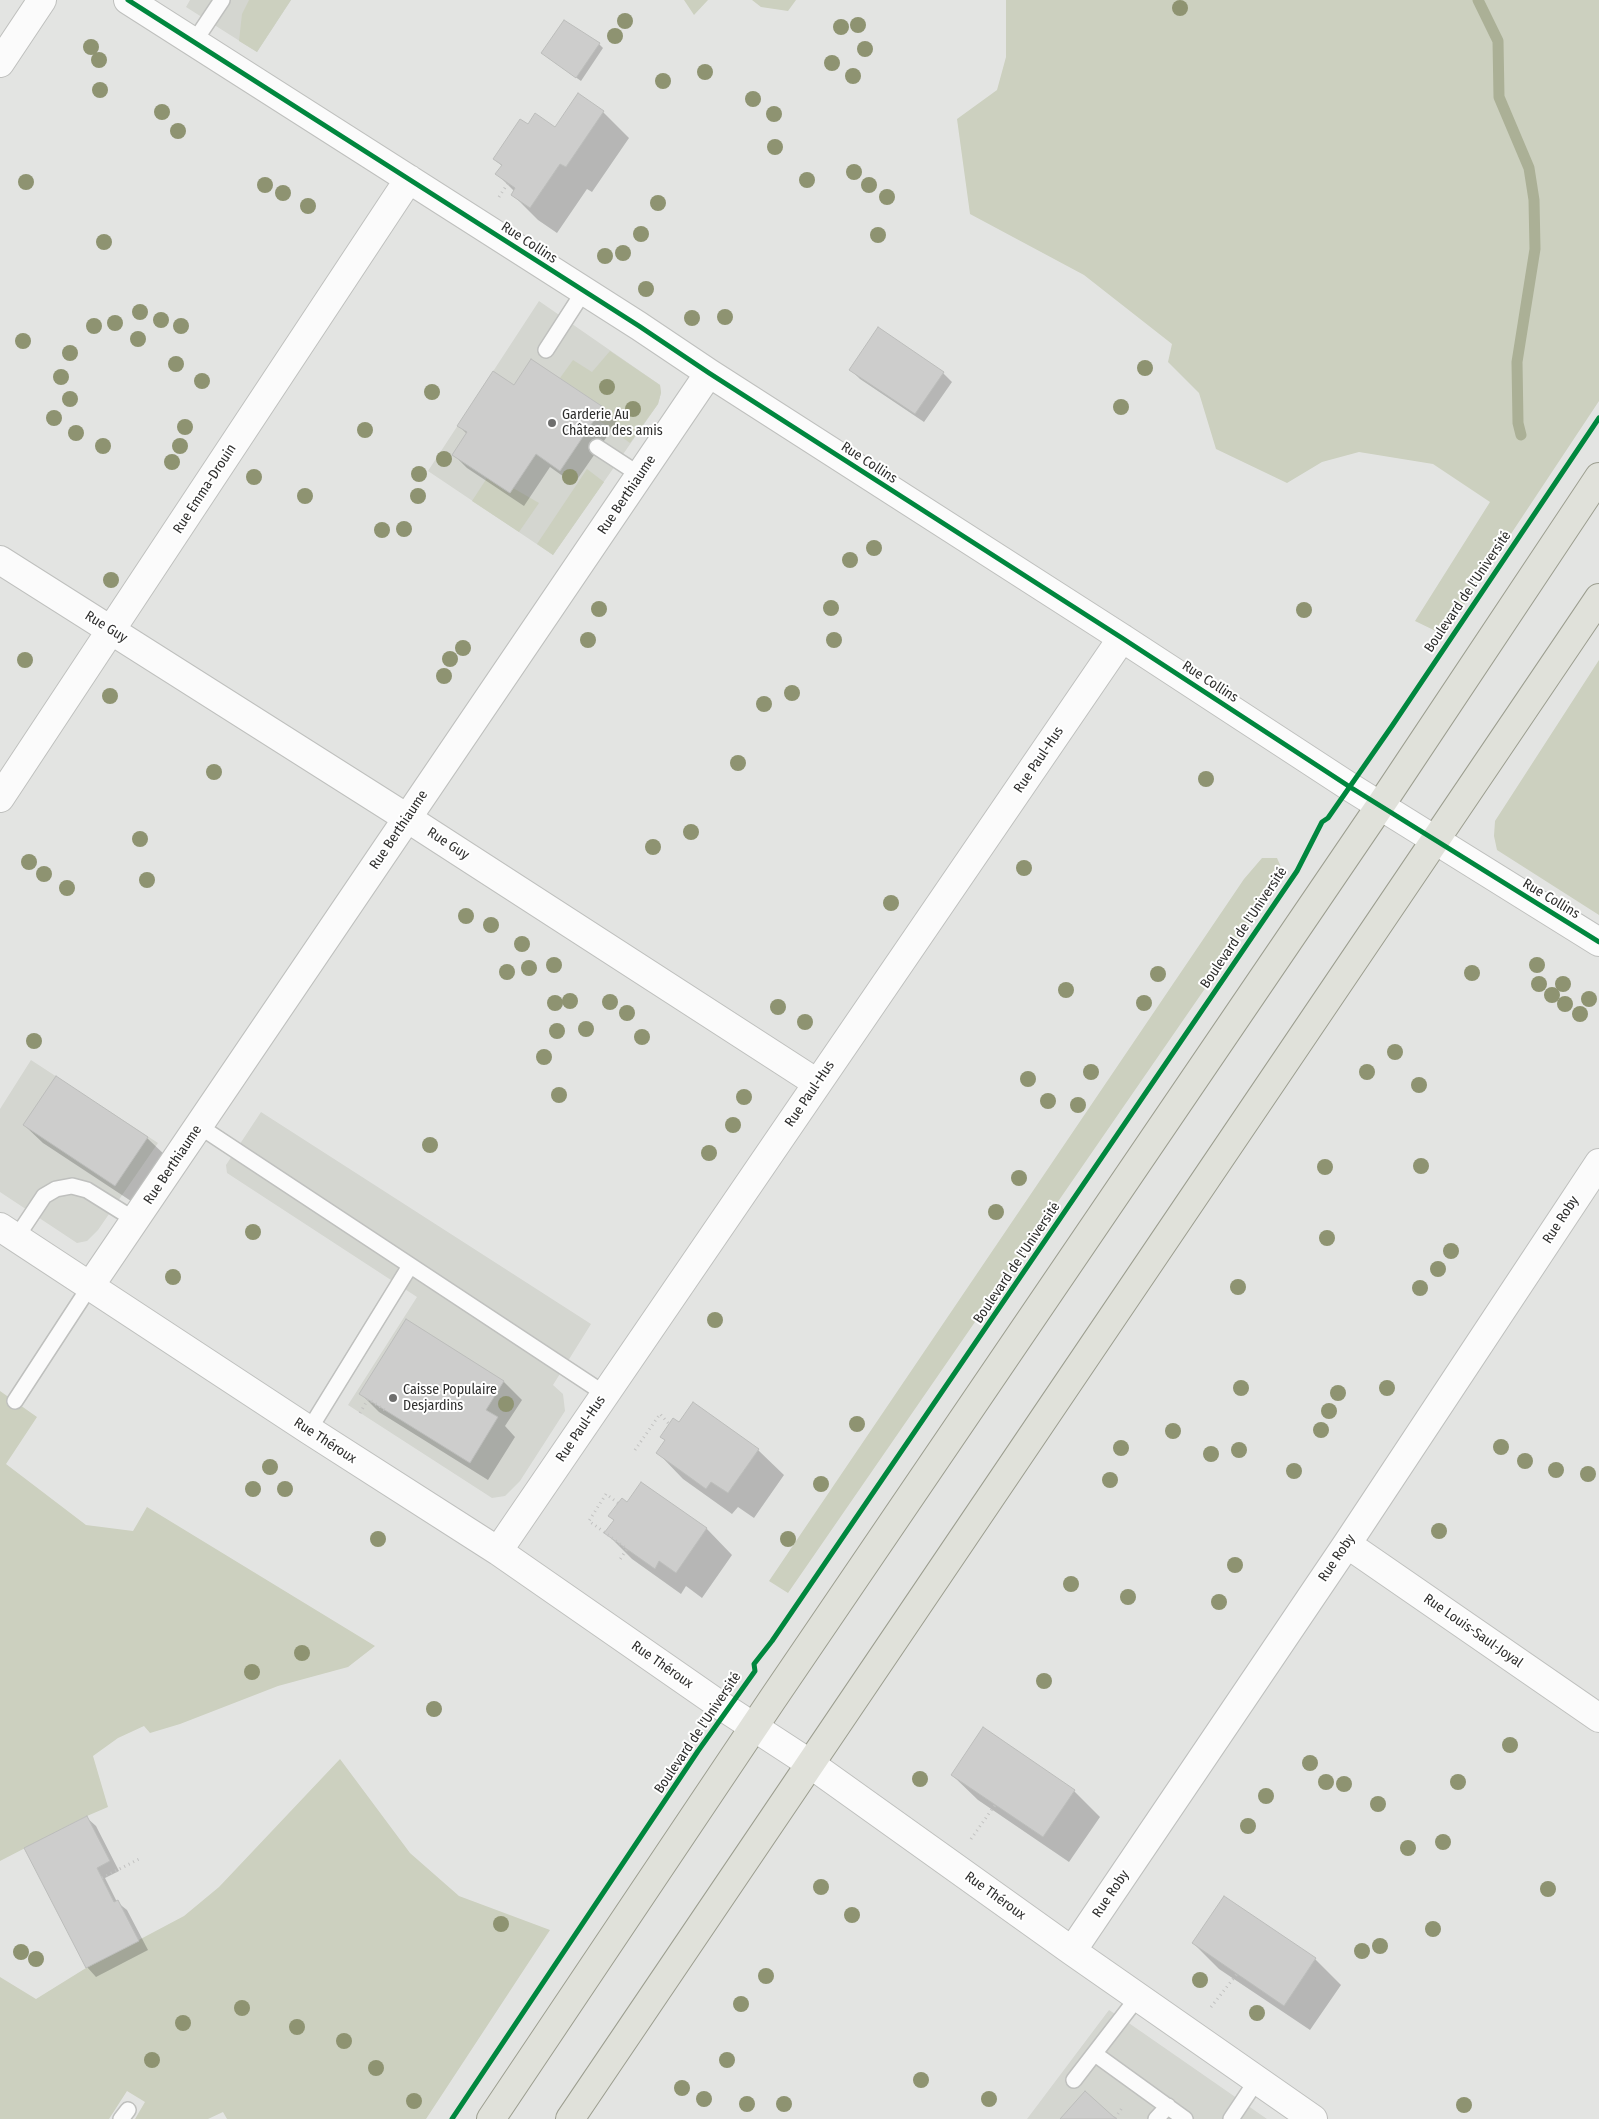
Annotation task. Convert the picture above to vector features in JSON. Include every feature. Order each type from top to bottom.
[{"type":"main road","points":[[491,2119],[754,1727],[1380,806],[1599,477]]},
{"type":"main road","points":[[570,2119],[1599,598]]},
{"type":"street","points":[[0,63],[42,0]]},
{"type":"street","name":"Rue Collins","points":[[128,0],[584,291],[1435,842],[1599,942]]},
{"type":"street","name":"Rue Emma-Drouin","points":[[0,798],[409,179]]},
{"type":"street","name":"Rue Berthiaume","points":[[90,1286],[709,373]]},
{"type":"street","name":"Rue Guy","points":[[0,560],[407,818],[817,1083]]},
{"type":"street","name":"Rue Paul-Hus","points":[[498,1551],[1122,638]]},
{"type":"street","name":"Rue Roby","points":[[1072,1951],[1347,1544],[1599,1163]]},
{"type":"street","name":"Rue Théroux","points":[[8,1233],[498,1551],[809,1764],[1313,2119]]},
{"type":"street","name":"Rue Louis-Saul-Joyal","points":[[1347,1544],[1599,1718]]},
{"type":"lane","points":[[194,42],[222,0]]},
{"type":"lane","points":[[546,350],[584,291]]},
{"type":"lane","points":[[597,447],[640,475]]},
{"type":"lane","points":[[199,1126],[605,1394]]},
{"type":"lane","points":[[8,1233],[44,1196],[56,1189],[72,1186],[87,1190],[135,1220]]},
{"type":"lane","points":[[309,1430],[410,1266]]},
{"type":"lane","points":[[15,1401],[90,1286]]},
{"type":"lane","points":[[1074,2080],[1138,1997]]},
{"type":"lane","points":[[1095,2054],[1185,2119]]},
{"type":"lane","points":[[1231,2119],[1257,2080]]},
{"type":"lane","points":[[1156,2119],[1168,2106]]},
{"type":"path","points":[[360,1413],[368,1399],[388,1412]]},
{"type":"path","points":[[635,1450],[660,1414],[669,1424]]},
{"type":"path","points":[[618,1504],[606,1494],[589,1522],[627,1549],[619,1561]]},
{"type":"path","points":[[953,1866],[995,1805]]},
{"type":"path","points":[[102,1878],[141,1858]]},
{"type":"path","points":[[1191,2034],[1237,1974]]},
{"type":"shaded area","points":[[190,0],[291,0],[257,52],[186,7]]},
{"type":"shaded area","name":"Garderie Au Château des amis","points":[[539,301],[660,385],[661,393],[658,404],[553,555],[428,471]]},
{"type":"shaded area","points":[[31,1060],[158,1143],[98,1230],[87,1241],[77,1243],[0,1192],[0,1109]]},
{"type":"shaded area","points":[[261,1112],[591,1324],[553,1385],[563,1394],[565,1411],[520,1481],[505,1496],[492,1498],[348,1405],[417,1297],[227,1173],[226,1165]]},
{"type":"shaded area","points":[[1109,2010],[1123,2019],[1267,2119],[1027,2119]]},
{"type":"green space","points":[[249,0],[291,0],[257,52],[239,41],[242,14]]},
{"type":"green space","points":[[684,0],[708,0],[694,15]]},
{"type":"green space","points":[[752,0],[796,0],[788,11],[761,7]]},
{"type":"green space","points":[[1006,0],[1599,0],[1599,401],[1444,635],[1415,621],[1490,502],[1433,464],[1359,452],[1322,462],[1287,483],[1216,449],[1199,393],[1168,362],[1172,344],[1084,275],[970,214],[957,119],[997,90],[1006,57]]},
{"type":"green space","points":[[610,351],[660,385],[661,393],[658,404],[630,443],[596,418],[603,407],[560,378],[573,360],[592,372]]},
{"type":"green space","points":[[587,469],[604,482],[553,555],[537,544]]},
{"type":"green space","points":[[487,478],[509,493],[513,488],[539,503],[519,532],[472,501]]},
{"type":"green space","points":[[1599,660],[1599,915],[1497,850],[1494,836],[1495,821]]},
{"type":"green space","points":[[1262,858],[1277,858],[1284,874],[788,1593],[769,1581],[1244,879]]},
{"type":"green space","points":[[0,1391],[37,1417],[6,1464],[86,1525],[133,1531],[147,1507],[375,1646],[348,1667],[278,1686],[180,1724],[150,1733],[144,1726],[118,1738],[93,1756],[108,1807],[0,1861]]},
{"type":"green space","points":[[340,1759],[410,1853],[459,1896],[550,1930],[426,2119],[227,2119],[223,2112],[208,2119],[135,2119],[145,2102],[127,2091],[109,2119],[0,2119],[0,1977],[36,1999],[86,1968],[184,1916],[219,1887]]},
{"type":"building","points":[[564,20],[600,43],[576,78],[541,53]]},
{"type":"building","points":[[578,93],[604,111],[566,167],[560,164],[530,208],[511,195],[515,188],[495,174],[502,165],[493,159],[520,119],[528,124],[535,113],[555,127]]},
{"type":"building","points":[[878,327],[944,372],[915,414],[849,370]]},
{"type":"building","points":[[531,359],[603,407],[560,471],[536,454],[510,493],[452,455],[467,432],[457,426],[493,371],[514,385]]},
{"type":"building","points":[[56,1076],[148,1137],[115,1186],[23,1125]]},
{"type":"building","points":[[406,1319],[504,1381],[486,1410],[498,1417],[470,1463],[359,1394]]},
{"type":"building","points":[[693,1402],[759,1449],[728,1493],[711,1482],[706,1489],[656,1453],[665,1440],[660,1437],[673,1418],[679,1422]]},
{"type":"building","points":[[641,1482],[707,1528],[676,1573],[659,1561],[655,1569],[604,1533],[614,1520],[608,1516],[622,1498],[627,1502]]},
{"type":"building","points":[[983,1727],[1075,1790],[1043,1837],[951,1775]]},
{"type":"building","points":[[87,1816],[110,1861],[97,1868],[114,1902],[118,1900],[139,1941],[86,1968],[24,1848]]},
{"type":"building","points":[[1224,1896],[1316,1958],[1284,2006],[1192,1943]]},
{"type":"building","points":[[1085,2091],[1115,2118],[1117,2119],[1060,2119]]},
{"type":"waterway","points":[[1478,0],[1498,41],[1499,97],[1529,168],[1534,200],[1535,249],[1517,362],[1518,423],[1521,435]]},
{"type":"cycle path","points":[[128,0],[639,326],[1350,787],[1599,942]]},
{"type":"cycle path","name":"Boulevard de l'Université","points":[[452,2119],[698,1751],[755,1671],[754,1664],[772,1641],[1297,871],[1322,822],[1328,818],[1392,726],[1599,418]]},
{"type":"place","name":"Garderie Au Château des amis","points":[[552,423]]},
{"type":"place","name":"Caisse Populaire Desjardins","points":[[393,1398]]}]
